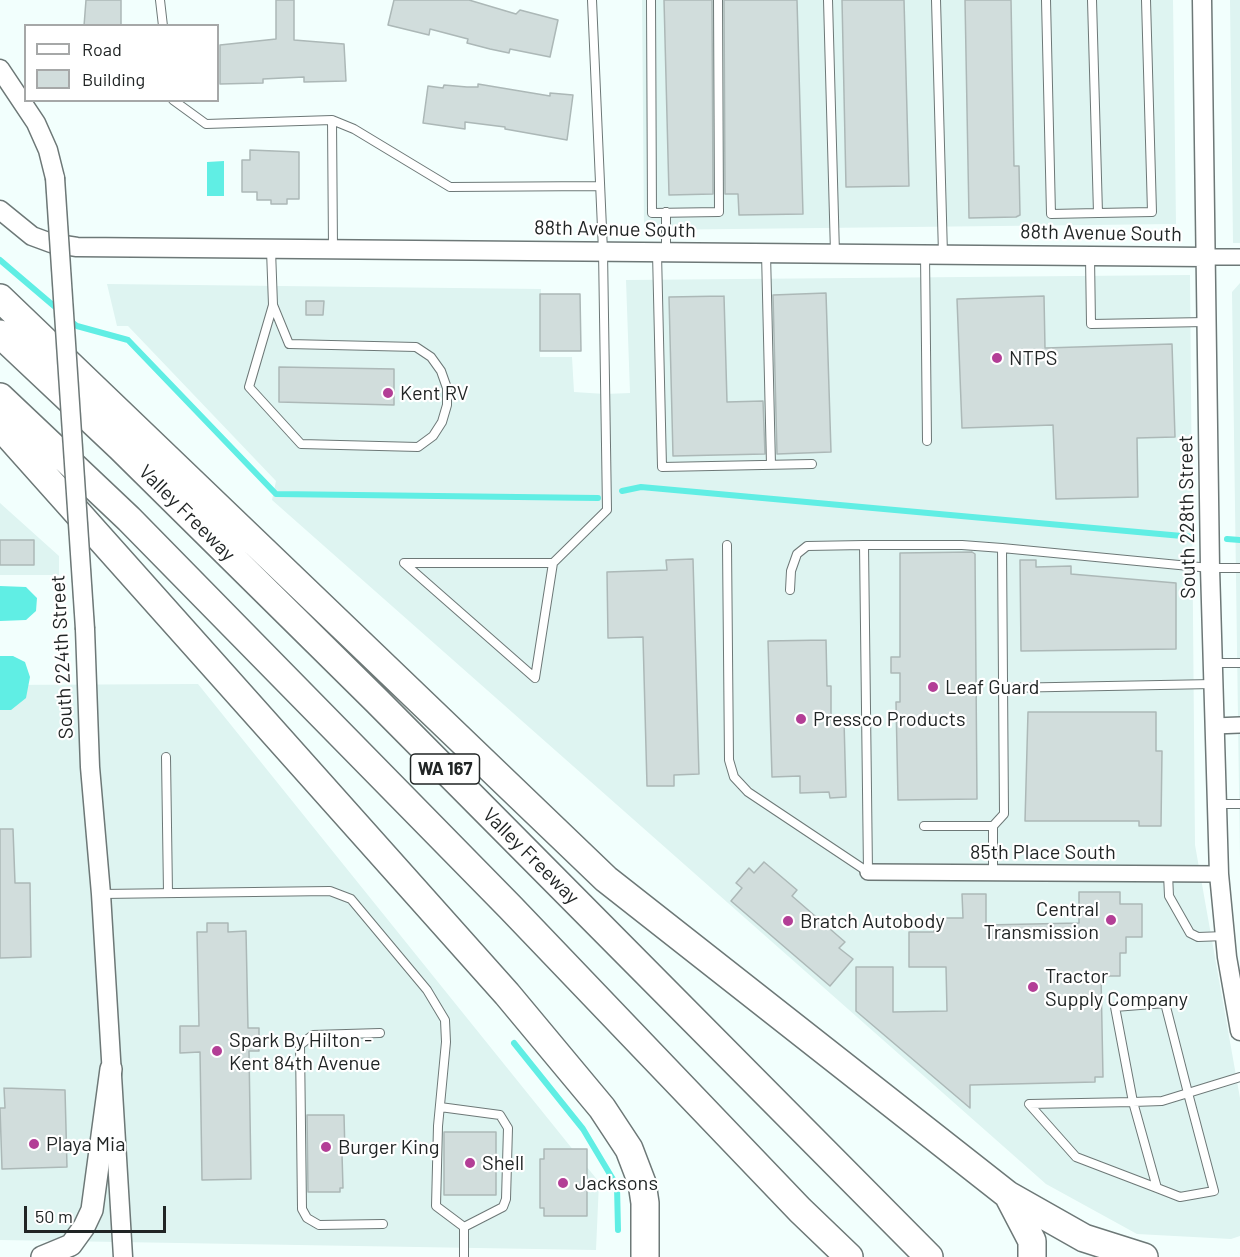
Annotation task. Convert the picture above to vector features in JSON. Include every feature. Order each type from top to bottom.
[{"type":"highway","points":[[0,298],[606,879],[894,1108],[1008,1194],[1084,1238],[1144,1257]]},
{"type":"highway","name":"Valley Freeway","points":[[0,334],[120,447],[377,700],[929,1257]]},
{"type":"highway","name":"WA 167","points":[[0,397],[129,519],[494,890],[800,1210],[849,1257]]},
{"type":"highway","points":[[0,426],[507,994],[602,1108],[629,1149],[642,1183],[645,1203],[645,1257]]},
{"type":"highway","points":[[1008,1194],[1032,1240],[1032,1257]]},
{"type":"main road","points":[[42,1257],[71,1245],[84,1227],[92,1210],[111,1069]]},
{"type":"street","name":"South 228th Street","points":[[1202,0],[1204,257],[1216,804],[1225,936],[1233,957],[1240,1027]]},
{"type":"street","name":"South 224th Street","points":[[0,69],[36,123],[48,150],[55,178],[85,629],[90,767],[101,894],[123,1257]]},
{"type":"street","name":"88th Avenue South","points":[[0,210],[32,237],[77,247],[1240,257]]},
{"type":"street","points":[[1214,726],[1240,725]]},
{"type":"street","name":"85th Place South","points":[[868,872],[1219,874]]},
{"type":"lane","points":[[160,0],[163,24]]},
{"type":"lane","points":[[553,563],[404,563],[535,678],[553,563],[607,510],[603,251],[592,0]]},
{"type":"lane","points":[[651,0],[652,213],[719,212],[718,0]]},
{"type":"lane","points":[[828,0],[835,254]]},
{"type":"lane","points":[[927,441],[934,254],[936,0]]},
{"type":"lane","points":[[1046,0],[1051,214],[1152,212],[1146,0]]},
{"type":"lane","points":[[1092,0],[1098,213]]},
{"type":"lane","points":[[176,102],[206,124],[332,120],[354,129],[450,187],[599,186]]},
{"type":"lane","points":[[332,120],[333,249]]},
{"type":"lane","points":[[666,213],[662,252],[662,467],[812,464]]},
{"type":"lane","points":[[271,249],[273,305],[249,387],[301,444],[418,447],[433,436],[442,422],[447,405],[447,388],[441,371],[431,357],[416,347],[290,344],[273,305]]},
{"type":"lane","points":[[766,253],[771,465]]},
{"type":"lane","points":[[1090,256],[1091,324],[1206,322]]},
{"type":"lane","points":[[864,545],[868,872]]},
{"type":"lane","points":[[790,590],[791,571],[797,554],[807,546],[962,545],[1210,568],[1240,568]]},
{"type":"lane","points":[[727,546],[729,760],[734,777],[748,792],[868,872]]},
{"type":"lane","points":[[993,873],[993,826],[1004,814],[1002,548]]},
{"type":"lane","points":[[1212,663],[1240,663]]},
{"type":"lane","points":[[1003,688],[1213,684]]},
{"type":"lane","points":[[166,758],[168,893]]},
{"type":"lane","points":[[1216,804],[1240,804]]},
{"type":"lane","points":[[924,826],[993,826]]},
{"type":"lane","points":[[1168,874],[1169,896],[1190,933],[1198,937],[1225,936]]},
{"type":"lane","points":[[101,894],[330,891],[351,899],[427,990],[443,1015],[447,1042],[440,1107],[436,1206],[464,1227]]},
{"type":"lane","points":[[1157,1188],[1133,1102],[1115,1007],[1165,1003],[1188,1093],[1214,1191],[1180,1197],[1076,1158],[1029,1104],[1133,1102],[1162,1101],[1188,1093],[1240,1077]]},
{"type":"lane","points":[[380,1033],[313,1035],[300,1045],[302,1209],[307,1218],[319,1225],[383,1224]]},
{"type":"lane","points":[[440,1107],[500,1115],[508,1128],[506,1199],[503,1207],[464,1227]]},
{"type":"lane","points":[[464,1227],[464,1257]]},
{"type":"shaded area","points":[[642,0],[1173,0],[1176,224],[644,230]]},
{"type":"shaded area","points":[[1230,0],[1240,0],[1240,243],[1233,243]]},
{"type":"shaded area","points":[[1190,275],[1195,845],[1240,1098],[1240,1236],[1231,1239],[1137,1234],[1046,1184],[272,500],[276,481],[128,326],[117,326],[107,284],[541,289],[540,357],[572,357],[574,392],[605,394],[630,393],[626,280]]},
{"type":"shaded area","points":[[1240,283],[1240,861],[1232,292]]},
{"type":"shaded area","points":[[0,503],[59,556],[59,575],[0,575]]},
{"type":"shaded area","points":[[198,684],[599,1182],[596,1250],[0,1240],[0,685]]},
{"type":"water","points":[[224,161],[224,196],[207,196],[207,162]]},
{"type":"water","points":[[0,586],[26,587],[37,598],[36,611],[26,620],[0,621]]},
{"type":"water","points":[[0,656],[13,656],[25,662],[30,677],[26,698],[11,710],[0,710]]},
{"type":"building","points":[[86,0],[121,0],[121,24],[84,24]]},
{"type":"building","points":[[276,0],[294,0],[294,40],[344,44],[346,81],[304,82],[304,77],[263,79],[263,83],[220,84],[220,45],[276,39]]},
{"type":"building","points":[[394,0],[469,0],[516,14],[520,10],[558,20],[550,57],[510,49],[509,53],[490,49],[467,43],[468,39],[430,29],[429,35],[388,25]]},
{"type":"building","points":[[664,0],[712,0],[713,194],[669,195]]},
{"type":"building","points":[[724,0],[797,0],[803,214],[739,215],[738,194],[725,194]]},
{"type":"building","points":[[842,0],[904,0],[909,186],[846,187]]},
{"type":"building","points":[[965,0],[1011,0],[1014,166],[1019,166],[1020,215],[1016,217],[969,218]]},
{"type":"building","points":[[478,84],[550,96],[550,93],[573,95],[567,140],[505,129],[505,127],[465,122],[465,129],[423,123],[428,86],[478,87]]},
{"type":"building","points":[[250,150],[299,152],[299,199],[287,199],[287,204],[271,204],[271,200],[257,200],[257,192],[242,192],[242,160],[250,160]]},
{"type":"building","points":[[826,293],[831,452],[777,454],[773,295]]},
{"type":"building","points":[[540,294],[580,294],[581,351],[540,351]]},
{"type":"building","points":[[724,296],[727,402],[763,401],[765,454],[673,456],[669,297]]},
{"type":"building","points":[[1044,296],[1045,348],[1172,344],[1175,437],[1137,438],[1138,497],[1056,499],[1053,425],[962,428],[957,299]]},
{"type":"building","points":[[306,301],[324,301],[323,315],[306,315]]},
{"type":"building","points":[[279,367],[394,369],[394,405],[279,402]]},
{"type":"building","points":[[0,540],[34,540],[34,565],[0,565]]},
{"type":"building","points":[[972,552],[975,554],[977,799],[898,800],[896,702],[900,702],[900,673],[891,673],[891,657],[900,657],[900,553]]},
{"type":"building","points":[[693,559],[699,774],[674,775],[674,786],[647,786],[643,637],[608,638],[607,572],[667,570],[666,560]]},
{"type":"building","points":[[1020,560],[1036,560],[1036,567],[1071,566],[1071,574],[1176,583],[1176,649],[1021,651]]},
{"type":"building","name":"Pressco Products","points":[[826,640],[827,686],[831,686],[831,720],[844,720],[846,797],[830,798],[829,792],[800,793],[800,776],[772,777],[768,641]]},
{"type":"building","points":[[1028,712],[1156,712],[1156,751],[1162,751],[1161,826],[1139,826],[1139,821],[1025,821]]},
{"type":"building","points":[[0,829],[13,829],[15,883],[30,883],[31,957],[0,958]]},
{"type":"building","name":"Bratch Autobody","points":[[764,862],[797,890],[792,896],[845,942],[839,948],[853,959],[830,986],[731,901],[742,888],[736,883],[749,868],[754,873]]},
{"type":"building","points":[[1079,892],[1120,892],[1120,904],[1142,904],[1142,937],[1126,937],[1126,953],[1120,953],[1120,976],[1101,976],[1103,1077],[1095,1077],[1095,1082],[970,1085],[970,1108],[856,1011],[856,967],[893,967],[893,1012],[947,1011],[946,967],[909,967],[909,932],[934,932],[934,918],[963,918],[962,894],[986,894],[986,925],[1079,923]]},
{"type":"building","name":"Spark By Hilton - Kent 84th Avenue","points":[[207,923],[228,923],[228,932],[246,931],[248,1028],[259,1028],[259,1051],[249,1051],[251,1179],[202,1180],[200,1052],[180,1053],[180,1026],[199,1026],[197,932],[207,932]]},
{"type":"building","name":"Playa Mia","points":[[4,1088],[65,1090],[67,1167],[2,1169],[0,1108],[5,1108]]},
{"type":"building","name":"Burger King","points":[[307,1115],[344,1115],[345,1154],[342,1154],[343,1188],[340,1188],[340,1192],[308,1192]]},
{"type":"building","name":"Shell","points":[[444,1132],[496,1132],[496,1195],[444,1195]]},
{"type":"building","name":"Jacksons","points":[[544,1149],[587,1149],[587,1216],[544,1216],[544,1208],[540,1208],[540,1159],[544,1159]]},
{"type":"waterway","points":[[0,260],[61,312]]},
{"type":"waterway","points":[[68,319],[77,326],[128,340],[276,494],[598,498]]},
{"type":"waterway","points":[[622,491],[641,487],[1193,537]]},
{"type":"waterway","points":[[1227,539],[1240,540]]},
{"type":"waterway","points":[[514,1043],[583,1129],[617,1186],[618,1230]]},
{"type":"place","name":"NTPS","points":[[997,358]]},
{"type":"place","name":"Kent RV","points":[[388,393]]},
{"type":"place","name":"Leaf Guard","points":[[933,687]]},
{"type":"place","name":"Pressco Products","points":[[801,719]]},
{"type":"place","name":"Central Transmission","points":[[1111,920]]},
{"type":"place","name":"Bratch Autobody","points":[[788,921]]},
{"type":"place","name":"Tractor Supply Company","points":[[1033,987]]},
{"type":"place","name":"Spark By Hilton - Kent 84th Avenue","points":[[217,1051]]},
{"type":"place","name":"Playa Mia","points":[[34,1144]]},
{"type":"place","name":"Burger King","points":[[326,1147]]},
{"type":"place","name":"Shell","points":[[470,1163]]},
{"type":"place","name":"Jacksons","points":[[563,1183]]}]
